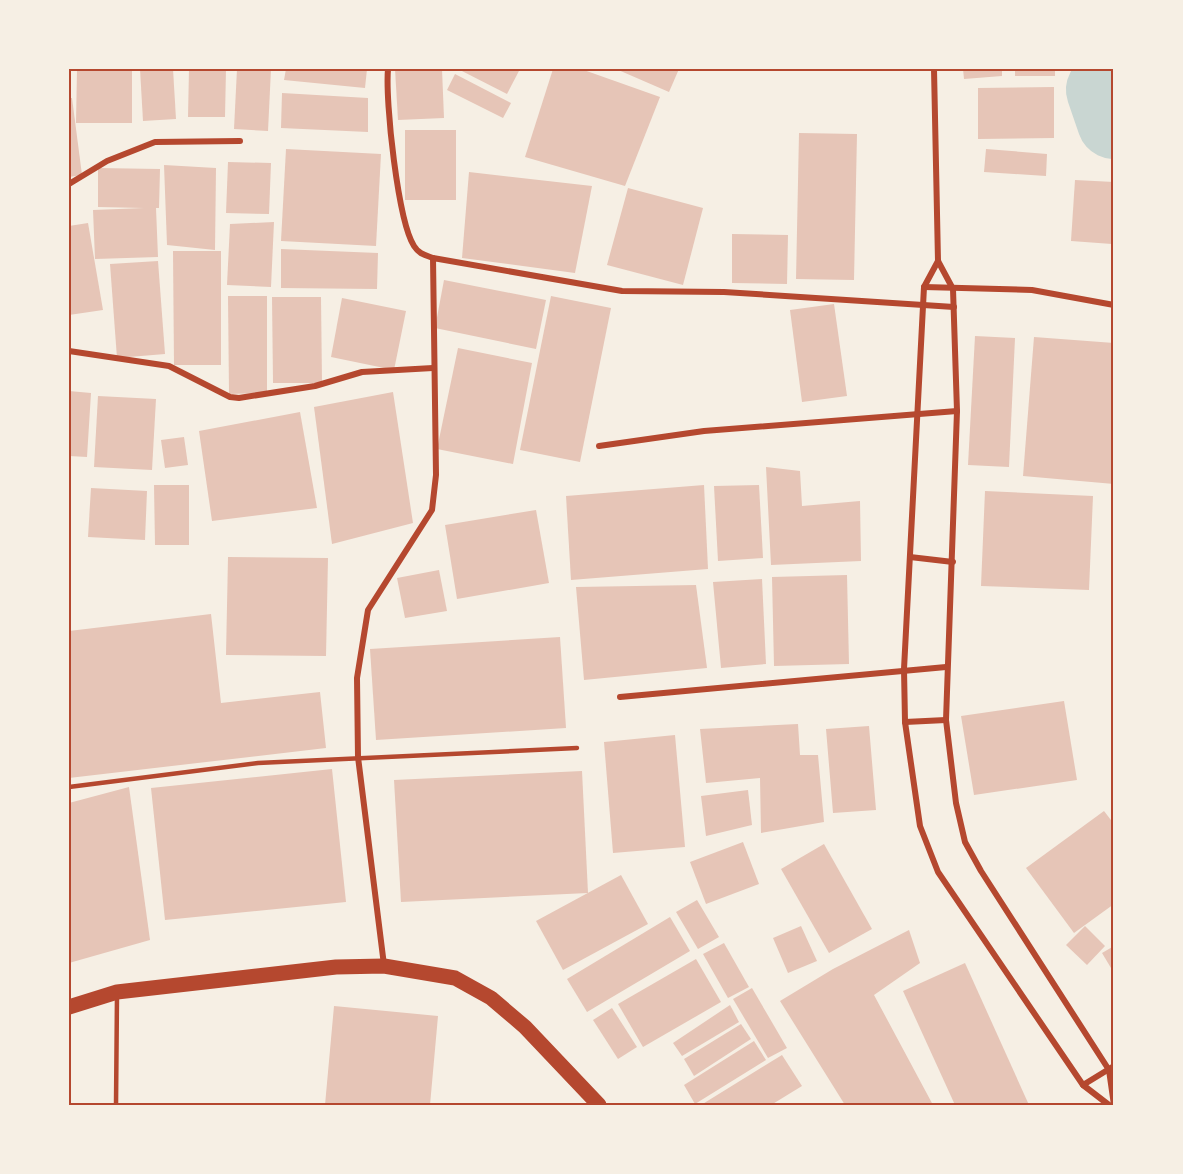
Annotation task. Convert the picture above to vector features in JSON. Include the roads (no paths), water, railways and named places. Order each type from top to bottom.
[{"type":"main road","points":[[69,1007],[117,992],[336,967],[384,966],[455,978],[491,998],[525,1027],[599,1105]]},
{"type":"street","points":[[388,69],[388,114],[408,234],[420,254],[622,291],[724,292],[954,307]]},
{"type":"street","points":[[934,69],[938,261],[953,289],[954,307],[957,411],[946,667],[946,720],[956,803],[965,842],[1112,1068],[1114,1105]]},
{"type":"street","points":[[69,184],[107,161],[155,142],[240,141]]},
{"type":"street","points":[[384,966],[358,757],[357,678],[363,623],[368,610],[432,510],[436,475],[433,258]]},
{"type":"street","points":[[938,261],[924,287],[904,669],[905,722],[920,826],[938,872],[1083,1085],[1109,1105]]},
{"type":"street","points":[[924,287],[1032,290],[1114,305]]},
{"type":"street","points":[[69,351],[170,366],[230,397],[239,398],[304,388],[362,372],[433,368]]},
{"type":"street","points":[[599,446],[704,431],[957,411]]},
{"type":"street","points":[[910,557],[952,562]]},
{"type":"street","points":[[620,697],[904,669],[946,667]]},
{"type":"street","points":[[905,722],[946,720]]},
{"type":"street","points":[[1083,1085],[1112,1068]]},
{"type":"lane","points":[[69,787],[258,763],[577,748]]},
{"type":"lane","points":[[116,1105],[117,992]]},
{"type":"waterway","points":[[1114,69],[1103,90],[1114,122]]}]
